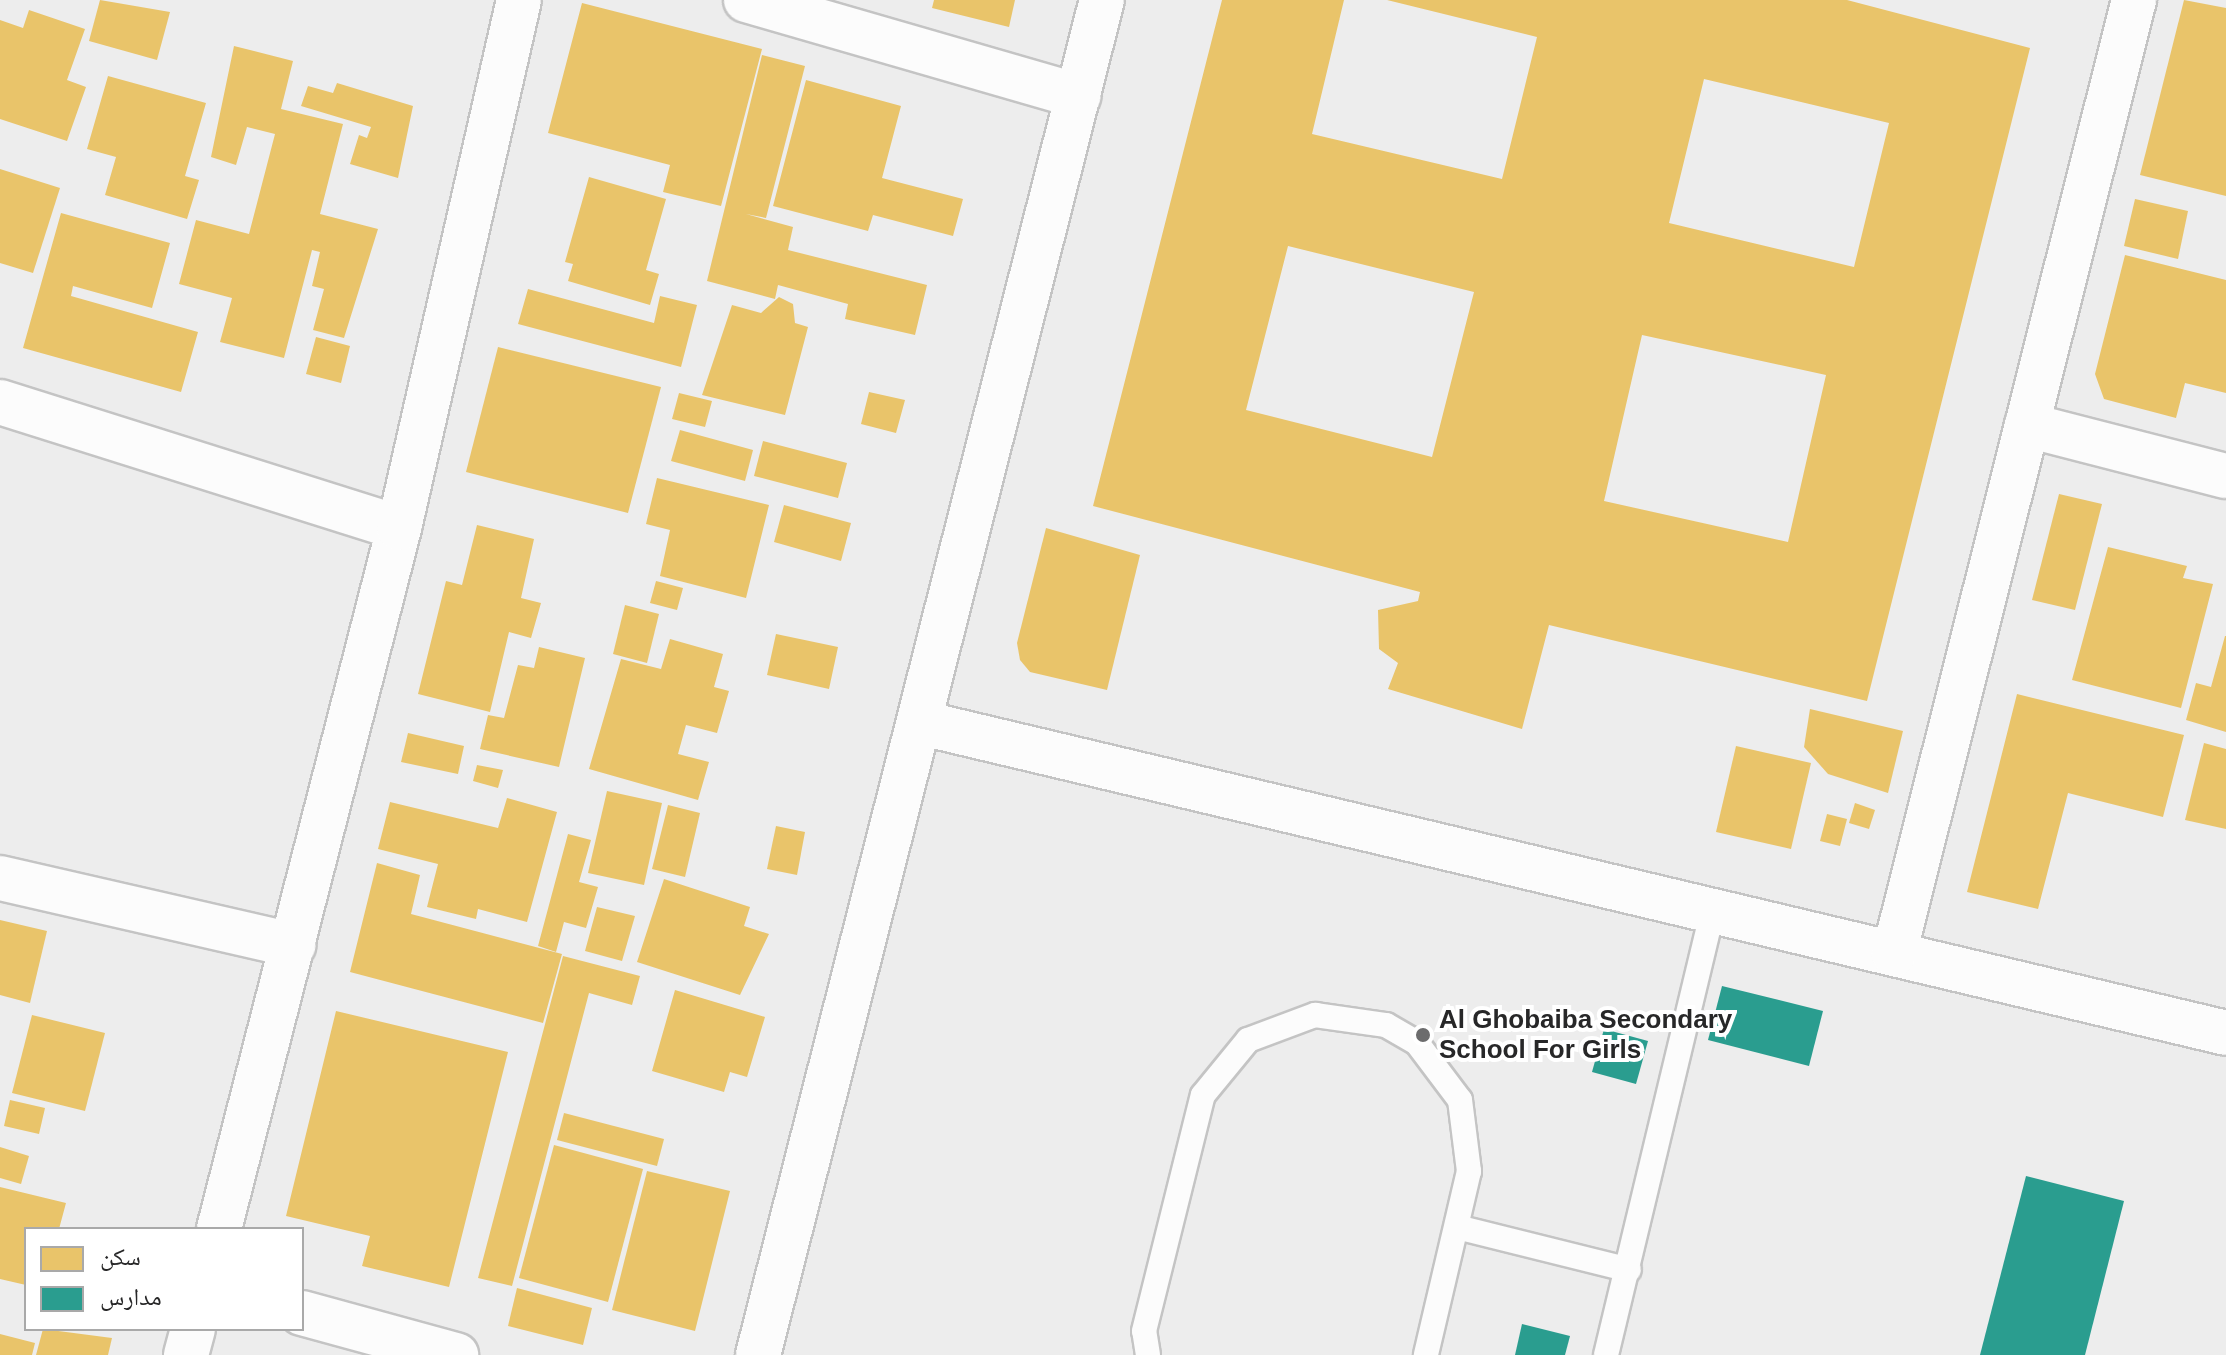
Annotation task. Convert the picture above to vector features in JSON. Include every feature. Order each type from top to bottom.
[{"type":"street","points":[[220,1227],[399,528],[519,0]]},
{"type":"street","points":[[746,0],[1078,96]]},
{"type":"street","points":[[758,1355],[922,723],[1102,0]]},
{"type":"street","points":[[1894,954],[2134,0]]},
{"type":"street","points":[[0,402],[399,528]]},
{"type":"street","points":[[2027,425],[2226,476]]},
{"type":"street","points":[[922,723],[2226,1033]]},
{"type":"street","points":[[0,878],[293,945]]},
{"type":"street","points":[[304,1314],[456,1355]]},
{"type":"street","points":[[186,1355],[192,1331]]},
{"type":"lane","points":[[1606,1355],[1629,1270],[1713,911]]},
{"type":"lane","points":[[1148,1355],[1144,1331],[1203,1095],[1240,1048],[1280,1023],[1352,1015],[1417,1043],[1442,1069],[1469,1135],[1457,1227],[1426,1355]]},
{"type":"lane","points":[[1457,1227],[1629,1270]]},
{"type":"building: سكن","points":[[100,0],[170,12],[157,60],[89,41]]},
{"type":"building: سكن","points":[[934,0],[1015,0],[1009,27],[932,8]]},
{"type":"building: سكن","points":[[1222,0],[1344,0],[1312,134],[1502,179],[1537,37],[1387,0],[1847,0],[2030,48],[1867,701],[1549,625],[1522,729],[1388,689],[1398,663],[1379,649],[1378,610],[1418,601],[1420,592],[1093,506]],"holes":[[[1704,79],[1889,123],[1854,267],[1669,223]],[[1288,246],[1474,292],[1432,457],[1246,410]],[[1642,335],[1826,375],[1788,542],[1604,501]]]},
{"type":"building: سكن","points":[[2184,0],[2226,8],[2226,196],[2140,175]]},
{"type":"building: سكن","points":[[582,3],[762,49],[721,206],[663,192],[670,165],[548,133]]},
{"type":"building: سكن","points":[[29,10],[85,29],[67,80],[86,87],[67,141],[0,119],[0,20],[23,28]]},
{"type":"building: سكن","points":[[234,46],[293,61],[281,109],[343,124],[320,214],[378,229],[344,338],[313,330],[324,289],[312,286],[320,252],[312,250],[284,358],[220,342],[232,298],[179,284],[196,220],[249,234],[275,134],[247,127],[236,165],[211,157]]},
{"type":"building: سكن","points":[[762,55],[805,66],[766,218],[746,214],[793,227],[788,250],[927,285],[915,335],[845,319],[848,304],[778,285],[775,299],[707,281]]},
{"type":"building: سكن","points":[[108,76],[206,103],[185,176],[199,180],[187,219],[105,195],[116,157],[87,149]]},
{"type":"building: سكن","points":[[806,80],[901,106],[882,178],[963,199],[953,236],[873,215],[868,231],[773,206]]},
{"type":"building: سكن","points":[[337,83],[413,106],[398,178],[350,164],[359,135],[367,138],[371,127],[301,106],[308,86],[333,93]]},
{"type":"building: سكن","points":[[0,169],[60,188],[33,273],[0,263]]},
{"type":"building: سكن","points":[[589,177],[666,199],[646,270],[659,274],[650,305],[568,281],[573,264],[565,262]]},
{"type":"building: سكن","points":[[2135,199],[2188,211],[2178,259],[2124,246]]},
{"type":"building: سكن","points":[[61,213],[170,243],[152,308],[73,286],[71,296],[198,332],[181,392],[23,348]]},
{"type":"building: سكن","points":[[2125,255],[2226,280],[2226,393],[2185,383],[2176,418],[2104,399],[2095,374]]},
{"type":"building: سكن","points":[[528,289],[654,323],[660,296],[697,305],[681,367],[518,324]]},
{"type":"building: سكن","points":[[779,297],[793,304],[795,323],[808,327],[785,415],[702,395],[732,305],[761,313]]},
{"type":"building: سكن","points":[[316,337],[350,346],[341,383],[306,374]]},
{"type":"building: سكن","points":[[498,347],[661,387],[628,513],[466,472]]},
{"type":"building: سكن","points":[[869,392],[905,400],[896,433],[861,424]]},
{"type":"building: سكن","points":[[679,393],[712,401],[705,427],[672,419]]},
{"type":"building: سكن","points":[[680,430],[753,450],[745,481],[671,461]]},
{"type":"building: سكن","points":[[763,441],[847,463],[838,498],[754,476]]},
{"type":"building: سكن","points":[[657,478],[769,505],[746,598],[660,576],[670,530],[646,524]]},
{"type":"building: سكن","points":[[2059,494],[2102,504],[2075,610],[2032,600]]},
{"type":"building: سكن","points":[[784,505],[851,523],[841,561],[774,542]]},
{"type":"building: سكن","points":[[477,525],[534,539],[521,598],[541,603],[531,638],[509,632],[490,712],[418,694],[446,581],[462,585]]},
{"type":"building: سكن","points":[[1046,528],[1140,555],[1107,690],[1030,672],[1020,660],[1017,643]]},
{"type":"building: سكن","points":[[2108,547],[2187,566],[2183,578],[2213,584],[2181,708],[2072,680]]},
{"type":"building: سكن","points":[[656,581],[683,588],[677,610],[650,603]]},
{"type":"building: سكن","points":[[625,605],[659,614],[647,663],[613,654]]},
{"type":"building: سكن","points":[[776,634],[838,647],[829,689],[767,675]]},
{"type":"building: سكن","points":[[2225,636],[2226,732],[2186,720],[2196,683],[2211,687]]},
{"type":"building: سكن","points":[[670,639],[723,654],[714,687],[729,691],[717,733],[686,725],[678,754],[709,762],[698,800],[589,769],[621,659],[661,669]]},
{"type":"building: سكن","points":[[539,647],[585,658],[559,767],[480,749],[488,715],[504,718],[518,665],[534,668]]},
{"type":"building: سكن","points":[[2017,694],[2184,735],[2163,817],[2068,793],[2038,909],[1967,892]]},
{"type":"building: سكن","points":[[1810,709],[1903,731],[1888,793],[1828,774],[1804,747]]},
{"type":"building: سكن","points":[[408,733],[464,746],[458,774],[401,762]]},
{"type":"building: سكن","points":[[2204,743],[2226,749],[2226,829],[2185,820]]},
{"type":"building: سكن","points":[[1736,746],[1811,763],[1791,849],[1716,832]]},
{"type":"building: سكن","points":[[477,765],[503,770],[498,788],[473,781]]},
{"type":"building: سكن","points":[[607,791],[662,803],[644,885],[588,873]]},
{"type":"building: سكن","points":[[507,798],[557,812],[527,922],[478,909],[476,919],[427,907],[438,864],[378,849],[390,802],[498,828]]},
{"type":"building: سكن","points":[[1855,803],[1875,810],[1869,829],[1849,823]]},
{"type":"building: سكن","points":[[668,805],[700,813],[685,877],[652,869]]},
{"type":"building: سكن","points":[[1827,814],[1847,819],[1840,846],[1820,841]]},
{"type":"building: سكن","points":[[776,826],[805,832],[797,875],[767,869]]},
{"type":"building: سكن","points":[[568,834],[591,840],[579,882],[598,887],[586,928],[564,922],[556,952],[538,946]]},
{"type":"building: سكن","points":[[377,863],[420,875],[411,914],[562,954],[543,1023],[350,972]]},
{"type":"building: سكن","points":[[664,879],[750,907],[744,926],[769,934],[740,995],[637,962]]},
{"type":"building: سكن","points":[[597,907],[635,916],[622,961],[585,951]]},
{"type":"building: سكن","points":[[0,920],[47,931],[30,1003],[0,995]]},
{"type":"building: سكن","points":[[563,956],[640,976],[632,1005],[589,993],[512,1286],[478,1278]]},
{"type":"building: سكن","points":[[675,990],[765,1017],[747,1077],[730,1072],[724,1092],[652,1071]]},
{"type":"building: سكن","points":[[336,1011],[508,1052],[449,1287],[362,1266],[370,1236],[286,1216]]},
{"type":"building: سكن","points":[[32,1015],[105,1033],[85,1111],[12,1093]]},
{"type":"building: سكن","points":[[10,1100],[45,1108],[39,1134],[4,1126]]},
{"type":"building: سكن","points":[[564,1113],[664,1139],[657,1166],[557,1140]]},
{"type":"building: سكن","points":[[554,1145],[643,1169],[608,1302],[519,1278]]},
{"type":"building: سكن","points":[[0,1147],[29,1156],[21,1184],[0,1178]]},
{"type":"building: سكن","points":[[647,1171],[730,1191],[695,1331],[612,1310]]},
{"type":"building: سكن","points":[[0,1187],[66,1203],[60,1227],[24,1227],[24,1285],[0,1279]]},
{"type":"building: سكن","points":[[517,1288],[592,1308],[583,1345],[508,1326]]},
{"type":"building: سكن","points":[[42,1331],[112,1338],[108,1355],[36,1355]]},
{"type":"building: سكن","points":[[0,1334],[35,1343],[32,1355],[0,1355]]},
{"type":"building: مدارس","points":[[1722,986],[1823,1011],[1809,1066],[1708,1040]]},
{"type":"building: مدارس","points":[[1604,1029],[1648,1041],[1636,1084],[1592,1072]]},
{"type":"building: مدارس","points":[[2026,1176],[2124,1201],[2085,1355],[1980,1355]]},
{"type":"building: مدارس","points":[[1522,1324],[1570,1336],[1565,1355],[1515,1355]]},
{"type":"place","name":"Al Ghobaiba Secondary School For Girls","points":[[1423,1035]]}]
